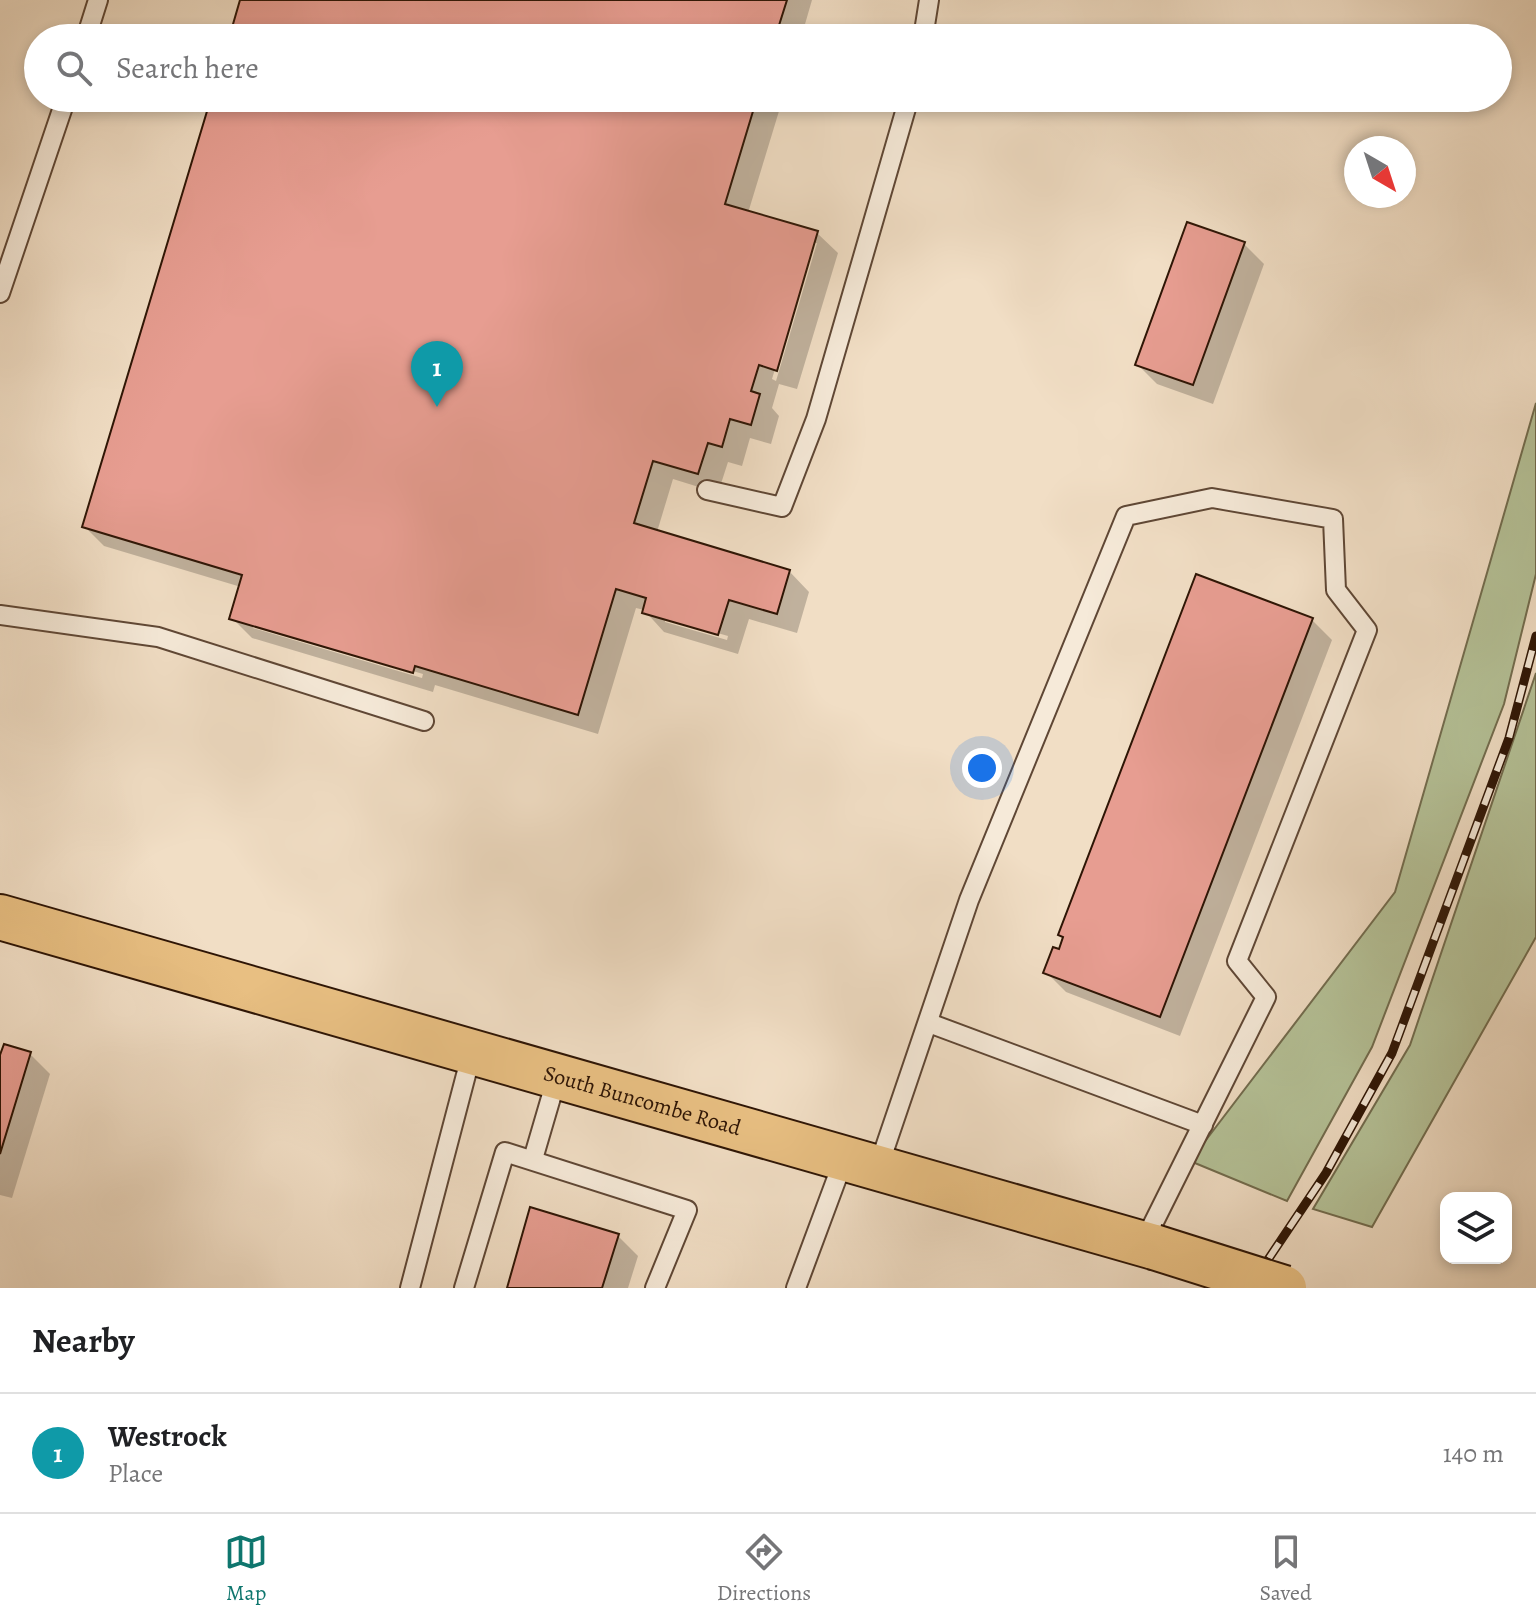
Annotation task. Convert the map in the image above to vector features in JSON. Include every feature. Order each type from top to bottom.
[{"type":"main road","name":"South Buncombe Road","points":[[0,917],[1149,1246],[1284,1288]]},
{"type":"lane","points":[[90,24],[98,0]]},
{"type":"lane","points":[[925,24],[929,0]]},
{"type":"lane","points":[[0,293],[61,112]]},
{"type":"lane","points":[[707,490],[782,507],[816,419],[905,112]]},
{"type":"lane","points":[[796,1288],[929,1023],[969,900],[1126,516],[1212,498],[1333,519],[1336,590],[1367,630],[1237,961],[1266,997],[1203,1125],[1149,1246]]},
{"type":"lane","points":[[0,615],[158,637],[424,721]]},
{"type":"lane","points":[[929,1023],[1203,1125]]},
{"type":"lane","points":[[410,1288],[472,1052]]},
{"type":"lane","points":[[533,1159],[557,1077]]},
{"type":"lane","points":[[464,1288],[505,1152],[687,1210],[655,1288]]},
{"type":"green space","points":[[1536,403],[1536,574],[1504,704],[1372,1047],[1287,1201],[1190,1161],[1395,892]]},
{"type":"green space","points":[[1536,673],[1536,937],[1372,1227],[1313,1209],[1410,1045]]},
{"type":"building","points":[[240,0],[787,0],[779,24],[233,24]]},
{"type":"building","points":[[207,112],[753,112],[725,204],[818,231],[777,371],[759,365],[751,391],[760,394],[751,425],[730,419],[722,447],[708,443],[698,474],[653,461],[634,523],[790,570],[777,614],[729,600],[718,635],[642,613],[646,598],[616,589],[578,715],[415,666],[413,673],[229,619],[242,575],[82,527]]},
{"type":"building","points":[[1187,222],[1245,242],[1193,385],[1135,365]]},
{"type":"building","points":[[1196,574],[1313,618],[1160,1017],[1043,973],[1053,947],[1059,949],[1063,937],[1058,935]]},
{"type":"building","points":[[4,1044],[31,1052],[0,1154],[0,1055]]},
{"type":"building","points":[[530,1207],[619,1234],[602,1288],[507,1288]]},
{"type":"railway","points":[[1249,1288],[1326,1173],[1392,1053],[1509,738],[1536,636]]},
{"type":"place","name":"Westrock","points":[[437,407]]}]
